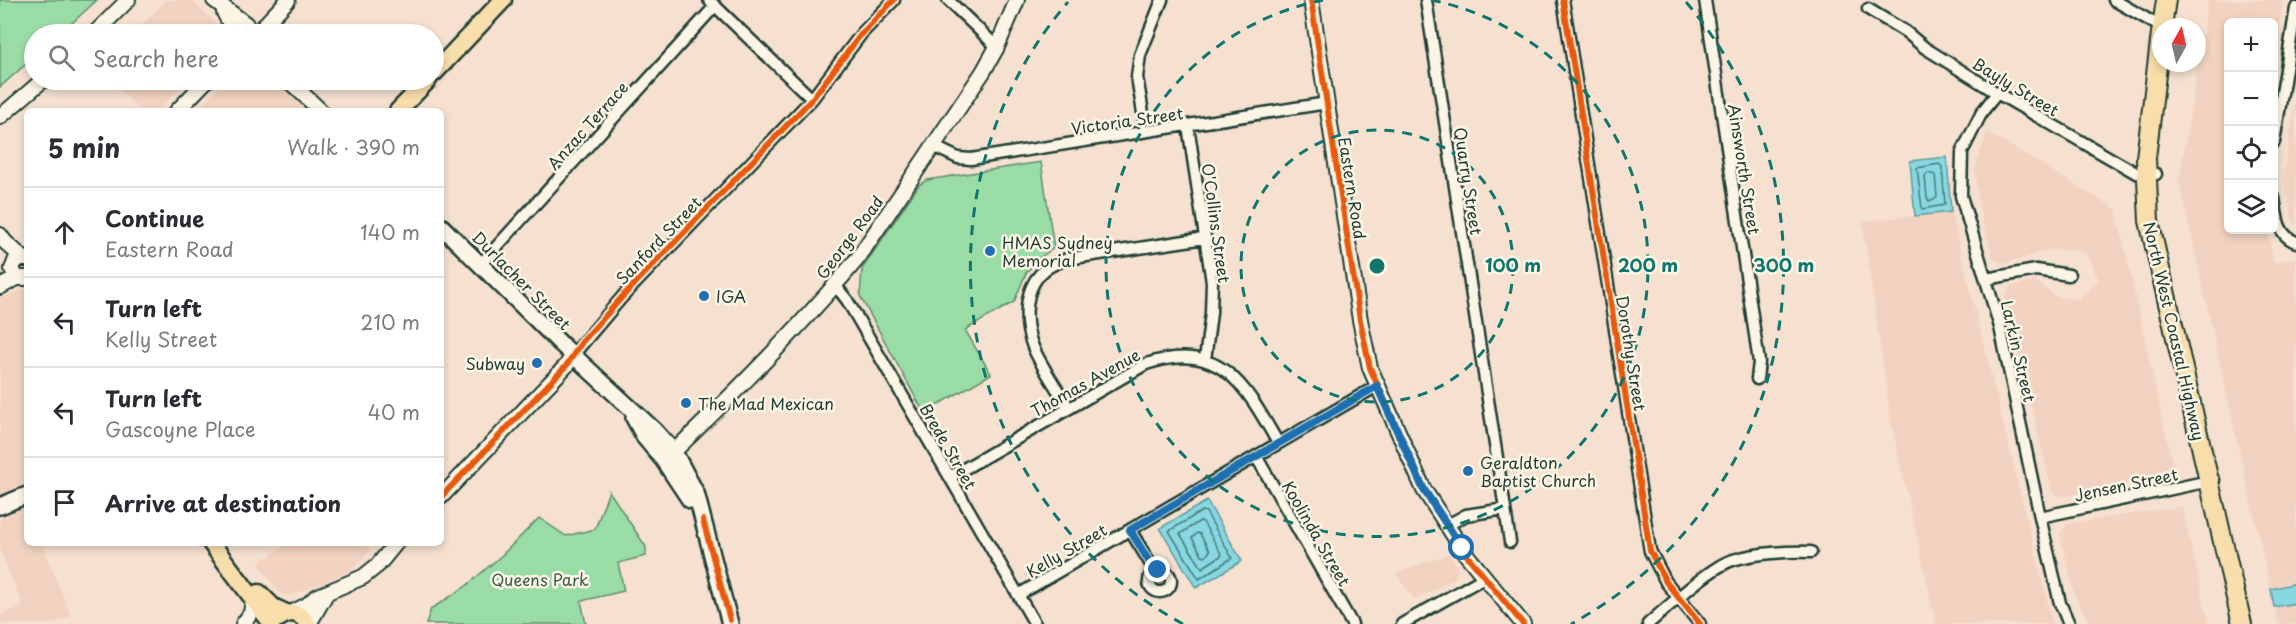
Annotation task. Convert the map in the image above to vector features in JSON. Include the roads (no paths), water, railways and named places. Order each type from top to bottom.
[{"type":"highway","points":[[2163,18],[2166,0]]},
{"type":"highway","points":[[2170,18],[2173,0]]},
{"type":"highway","name":"North West Coastal Highway","points":[[2156,72],[2147,147],[2151,174],[2149,221],[2250,624]]},
{"type":"highway","name":"North West Coastal Highway","points":[[2151,174],[2155,158],[2163,72]]},
{"type":"highway","name":"North West Coastal Highway","points":[[2213,481],[2242,624]]},
{"type":"main road","points":[[444,62],[503,0]]},
{"type":"main road","points":[[401,108],[418,90]]},
{"type":"main road","name":"Durlacher Street","points":[[444,229],[630,409],[645,438],[669,456],[703,520],[730,624]]},
{"type":"main road","points":[[0,506],[24,496]]},
{"type":"main road","points":[[213,546],[253,600],[281,619],[300,615],[308,624]]},
{"type":"main road","points":[[226,546],[265,601],[281,619]]},
{"type":"street","points":[[104,24],[128,0]]},
{"type":"street","points":[[255,24],[278,0]]},
{"type":"street","points":[[256,24],[288,0]]},
{"type":"street","name":"Sanford Street","points":[[444,494],[566,366],[573,354],[623,296],[812,99],[862,33],[894,0]]},
{"type":"street","points":[[948,0],[997,47]]},
{"type":"street","name":"George Road","points":[[669,456],[835,285],[858,258],[983,72],[997,47],[1017,0]]},
{"type":"street","points":[[1146,132],[1137,77],[1140,56],[1162,0]]},
{"type":"street","name":"Eastern Road","points":[[1311,0],[1360,320],[1370,368],[1424,490],[1446,526],[1523,624]]},
{"type":"street","name":"Quarry Street","points":[[1426,0],[1510,542]]},
{"type":"street","name":"Dorothy Street","points":[[1563,0],[1650,551],[1666,582],[1700,624]]},
{"type":"street","name":"Ainsworth Street","points":[[1705,0],[1759,362],[1757,379]]},
{"type":"street","points":[[2114,0],[2152,21]]},
{"type":"street","points":[[712,3],[812,99]]},
{"type":"street","name":"Anzac Terrace","points":[[481,264],[712,3]]},
{"type":"street","points":[[218,4],[239,24]]},
{"type":"street","points":[[2277,126],[2296,8]]},
{"type":"street","name":"Bayly Street","points":[[1868,9],[1997,93],[2136,173],[2151,174]]},
{"type":"street","points":[[0,117],[31,90]]},
{"type":"street","points":[[180,108],[197,90]]},
{"type":"street","points":[[299,90],[318,108]]},
{"type":"street","name":"Larkin Street","points":[[1997,93],[1982,112],[1962,152],[1960,196],[2000,327],[2040,517],[2060,603],[2068,624]]},
{"type":"street","name":"Victoria Street","points":[[933,146],[958,158],[971,159],[1327,103]]},
{"type":"street","name":"O'Collins Street","points":[[1188,126],[1212,297],[1204,360]]},
{"type":"street","points":[[2278,216],[2281,230],[2289,239],[2296,242]]},
{"type":"street","points":[[3,238],[24,257]]},
{"type":"street","points":[[3,238],[20,276]]},
{"type":"street","points":[[1068,407],[1033,347],[1029,332],[1027,307],[1030,294],[1040,274],[1047,268],[1067,259],[1205,238]]},
{"type":"street","points":[[20,276],[16,259],[24,258]]},
{"type":"street","points":[[1986,279],[2036,270],[2069,275]]},
{"type":"street","points":[[0,279],[20,276]]},
{"type":"street","points":[[0,287],[20,276]]},
{"type":"street","name":"Brede Street","points":[[835,285],[847,300],[1035,624]]},
{"type":"street","name":"Thomas Avenue","points":[[950,477],[1146,364],[1174,357],[1187,356],[1204,360],[1227,370],[1250,396],[1278,443]]},
{"type":"street","name":"Kelly Street","points":[[1018,595],[1377,386]]},
{"type":"street","name":"Koolinda Street","points":[[1256,456],[1352,624]]},
{"type":"street","name":"Jensen Street","points":[[2040,517],[2213,481]]},
{"type":"street","points":[[1446,526],[1466,515],[1505,509]]},
{"type":"street","points":[[1130,530],[1155,571]]},
{"type":"street","points":[[281,619],[307,605],[316,597],[363,577],[378,565],[394,546]]},
{"type":"street","points":[[1648,624],[1714,570],[1732,560],[1790,551],[1811,552]]},
{"type":"street","points":[[1402,624],[1485,577]]},
{"type":"street","points":[[308,624],[326,594]]},
{"type":"street","points":[[243,624],[251,613],[253,600]]},
{"type":"water","points":[[1947,157],[1951,212],[1915,216],[1910,161]]},
{"type":"water","points":[[1207,501],[1242,561],[1196,588],[1160,528]]},
{"type":"water","points":[[2296,583],[2296,603],[2274,607],[2271,589]]},
{"type":"place","name":"HMAS Sydney Memorial","points":[[990,251]]},
{"type":"place","name":"IGA","points":[[704,296]]},
{"type":"place","name":"Subway","points":[[537,363]]},
{"type":"place","name":"The Mad Mexican","points":[[686,403]]},
{"type":"place","name":"Geraldton Baptist Church","points":[[1468,471]]},
{"type":"park label","name":"Queens Park","points":[[540,579]]}]
